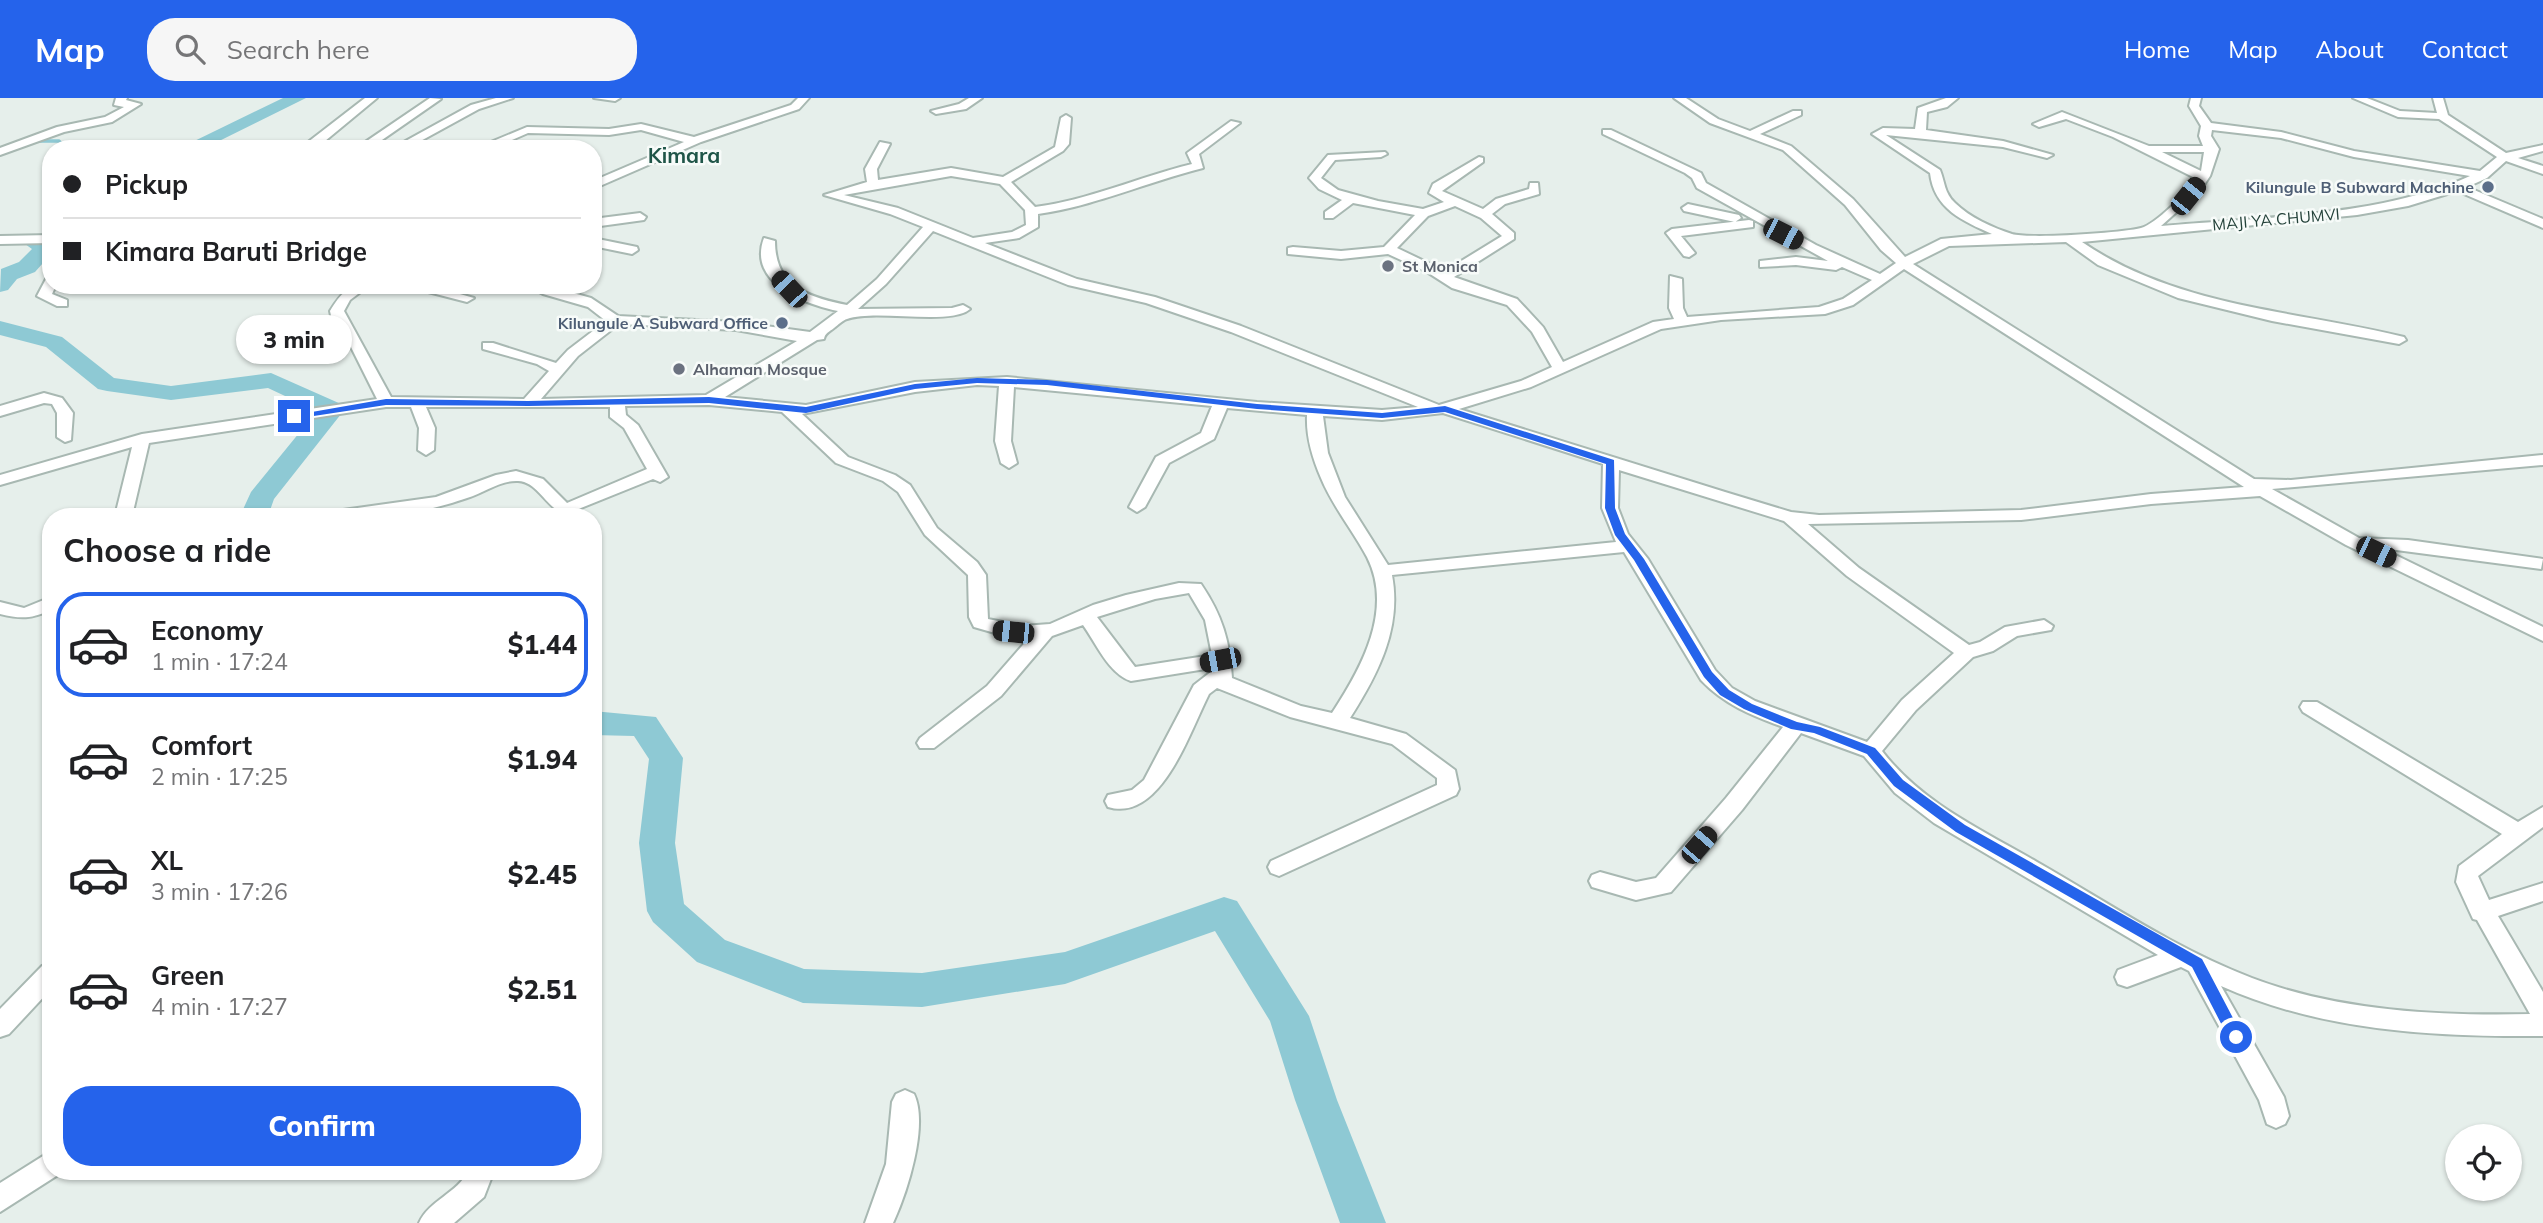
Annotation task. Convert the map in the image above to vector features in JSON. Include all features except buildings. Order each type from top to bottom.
[{"type":"street","points":[[0,152],[61,129],[108,120],[136,104],[118,103],[122,98]]},
{"type":"street","points":[[322,140],[344,123],[354,109],[372,98]]},
{"type":"street","points":[[414,140],[475,107],[508,98]]},
{"type":"street","points":[[599,98],[615,98]]},
{"type":"street","points":[[602,182],[695,141],[795,107],[804,98]]},
{"type":"street","points":[[936,111],[962,107],[977,98]]},
{"type":"street","points":[[1679,98],[1714,121],[1787,148],[1849,202],[1886,247],[1906,262],[1917,275],[1969,310],[2042,352],[2246,482],[2352,541],[2543,635]]},
{"type":"street","points":[[1917,98],[1947,102]]},
{"type":"street","points":[[2150,229],[2176,208],[2211,165],[2213,149],[2205,136],[2207,126],[2194,106],[2196,98]]},
{"type":"street","points":[[2358,98],[2398,114],[2442,116],[2502,158],[2543,170]]},
{"type":"street","points":[[2438,98],[2442,116]]},
{"type":"street","points":[[376,140],[443,100],[475,107]]},
{"type":"street","points":[[1920,134],[1922,110],[1947,102]]},
{"type":"street","points":[[1754,138],[1755,132],[1797,113]]},
{"type":"street","points":[[2039,124],[2062,116],[2070,117],[2147,149],[2203,177]]},
{"type":"street","points":[[1005,181],[1059,149],[1063,144],[1066,118]]},
{"type":"street","points":[[1031,211],[1077,205],[1143,180],[1199,166],[1193,153],[1235,123]]},
{"type":"street","points":[[2207,126],[2281,135],[2354,154],[2483,176]]},
{"type":"street","points":[[502,140],[527,130],[609,132],[647,127],[695,141]]},
{"type":"street","points":[[2011,238],[1962,215],[1945,203],[1935,186],[1936,172],[1878,134],[1883,131],[2003,144],[2046,155]]},
{"type":"street","points":[[1607,132],[1689,171],[1697,176],[1701,185],[1760,217],[1783,234]]},
{"type":"street","points":[[873,184],[871,169],[884,144]]},
{"type":"street","name":"MAJI YA CHUMVI","points":[[1442,409],[1526,384],[1641,331],[1682,321],[1819,310],[1862,296],[1906,262],[1946,242],[2011,238],[2070,239],[2150,229],[2357,211],[2409,202],[2457,187],[2483,176],[2502,158],[2543,148]]},
{"type":"street","points":[[2147,149],[2213,149]]},
{"type":"street","points":[[1381,155],[1339,154],[1332,157],[1315,178],[1318,183],[1351,199],[1424,213]]},
{"type":"street","points":[[1796,156],[1822,160]]},
{"type":"street","points":[[1445,277],[1510,236],[1485,215],[1437,195],[1437,187],[1467,171],[1469,165],[1479,160]]},
{"type":"street","points":[[965,239],[1021,236],[1031,224],[1031,211],[1005,181],[951,172],[834,192],[831,197],[894,211],[930,228],[1073,282],[1150,300],[1236,329],[1442,409],[1790,517],[1819,520],[1898,520],[2021,515],[2151,499],[2264,491]]},
{"type":"street","points":[[1485,215],[1493,204],[1527,195],[1535,191],[1534,186]]},
{"type":"street","points":[[2457,187],[2509,207],[2543,224]]},
{"type":"street","points":[[1329,215],[1351,199]]},
{"type":"street","points":[[1390,250],[1391,244],[1404,235],[1424,213],[1455,202]]},
{"type":"street","points":[[1688,208],[1730,216],[1783,234],[1882,279]]},
{"type":"street","points":[[602,222],[640,217]]},
{"type":"street","points":[[1689,253],[1672,233],[1749,223]]},
{"type":"street","points":[[709,400],[819,336],[896,271],[930,228]]},
{"type":"street","points":[[0,240],[42,239]]},
{"type":"street","points":[[2070,239],[2112,270],[2221,306],[2399,340]]},
{"type":"street","points":[[769,242],[768,259],[789,289],[809,301],[846,312],[953,312],[962,309]]},
{"type":"street","points":[[602,244],[632,250]]},
{"type":"street","points":[[1293,251],[1341,256],[1390,250],[1478,294],[1512,302],[1538,330],[1545,348],[1560,369]]},
{"type":"street","points":[[1765,264],[1796,261],[1851,267]]},
{"type":"street","points":[[1675,279],[1676,308],[1682,321]]},
{"type":"street","points":[[45,294],[44,296],[62,303]]},
{"type":"street","points":[[348,294],[339,305],[338,320],[354,338],[386,402]]},
{"type":"street","points":[[455,294],[467,298]]},
{"type":"street","points":[[551,294],[594,304],[602,314],[615,320],[736,326],[797,337],[819,336]]},
{"type":"street","points":[[528,404],[557,369],[615,320]]},
{"type":"street","points":[[488,346],[542,361],[557,369]]},
{"type":"street","points":[[0,480],[142,439],[386,402],[528,404],[709,400],[788,410],[821,408],[943,383],[1007,381],[1315,411],[1382,415],[1442,409]]},
{"type":"street","points":[[1007,381],[1003,441],[1009,463]]},
{"type":"street","points":[[0,411],[44,398],[57,401],[65,414],[65,437]]},
{"type":"street","points":[[1137,507],[1162,460],[1209,436],[1222,401]]},
{"type":"street","points":[[417,402],[427,428],[426,450]]},
{"type":"street","points":[[572,508],[658,474],[630,425],[618,417],[617,403]]},
{"type":"street","points":[[788,410],[842,460],[889,478],[904,489],[931,531],[971,566],[977,575],[978,617],[981,623],[1013,632],[1047,629],[1067,625],[1086,615],[1178,588],[1195,588],[1214,620],[1222,682],[1297,712],[1399,738],[1448,775],[1448,789],[1279,867]]},
{"type":"street","points":[[1315,411],[1314,436],[1327,473],[1342,507],[1364,538],[1381,571],[1387,603],[1380,638],[1366,678],[1337,721]]},
{"type":"street","points":[[126,508],[142,439]]},
{"type":"street","points":[[2246,482],[2276,487],[2543,460]]},
{"type":"street","points":[[1611,463],[1610,508],[1620,535],[1708,674],[1724,692],[1748,706],[1795,726],[1816,730],[1871,751],[1898,783],[1961,829],[2189,960],[2245,986],[2298,1003],[2389,1018],[2511,1026],[2543,1025]]},
{"type":"street","points":[[395,508],[447,501],[494,480],[525,477],[542,484],[560,508]]},
{"type":"street","points":[[1790,517],[1853,572],[1965,652]]},
{"type":"street","points":[[2352,541],[2409,544],[2470,556],[2540,564]]},
{"type":"street","points":[[1381,571],[1629,546]]},
{"type":"street","points":[[0,608],[26,614],[42,607]]},
{"type":"street","points":[[1086,615],[1121,666],[1131,674],[1220,668]]},
{"type":"street","points":[[1871,751],[1909,705],[1965,652],[1986,647],[2012,631],[2044,626]]},
{"type":"street","points":[[927,743],[994,691],[1047,629]]},
{"type":"street","points":[[1116,801],[1138,797],[1152,785],[1201,690],[1220,668]]},
{"type":"street","points":[[2310,707],[2516,832]]},
{"type":"street","points":[[1601,881],[1636,891],[1663,886],[1734,804],[1795,726]]},
{"type":"street","points":[[2543,815],[2516,832],[2467,872],[2467,882],[2481,912],[2543,1014]]},
{"type":"street","points":[[2481,912],[2543,892]]},
{"type":"street","points":[[2127,977],[2189,960]]},
{"type":"street","points":[[2189,960],[2271,1097],[2276,1116]]},
{"type":"street","points":[[0,1026],[42,982]]},
{"type":"street","points":[[879,1223],[890,1203],[902,1159],[905,1102]]},
{"type":"street","points":[[0,1199],[42,1170]]},
{"type":"street","points":[[433,1223],[474,1188],[477,1180]]},
{"type":"waterway","points":[[206,140],[297,98]]},
{"type":"waterway","points":[[37,141],[42,141]]},
{"type":"waterway","points":[[42,242],[36,244],[42,246]]},
{"type":"waterway","points":[[0,285],[9,274],[27,267],[42,251]]},
{"type":"waterway","points":[[0,328],[54,342],[107,384],[171,393],[271,380],[332,409],[261,498],[257,508]]},
{"type":"waterway","points":[[602,723],[644,725],[666,758],[657,843],[666,911],[711,951],[803,986],[922,990],[1065,968],[1224,912],[1289,1016],[1316,1100],[1363,1223]]},
{"type":"place","name":"Kilungule B Subward Machine","points":[[2488,187]]},
{"type":"place","name":"St Monica","points":[[1388,266]]},
{"type":"place","name":"Kilungule A Subward Office","points":[[782,323]]},
{"type":"place","name":"Alhaman Mosque","points":[[679,369]]},
{"type":"district","name":"Kimara","points":[[684,156]]},
{"type":"route","points":[[294,416],[386,402],[528,404],[709,400],[806,410],[915,387],[977,381],[1047,383],[1257,407],[1382,415],[1445,409],[1611,463],[1610,508],[1620,535],[1639,559],[1708,674],[1724,692],[1748,706],[1795,726],[1816,730],[1871,751],[1898,783],[1961,829],[2182,957],[2197,963],[2236,1037]]}]
